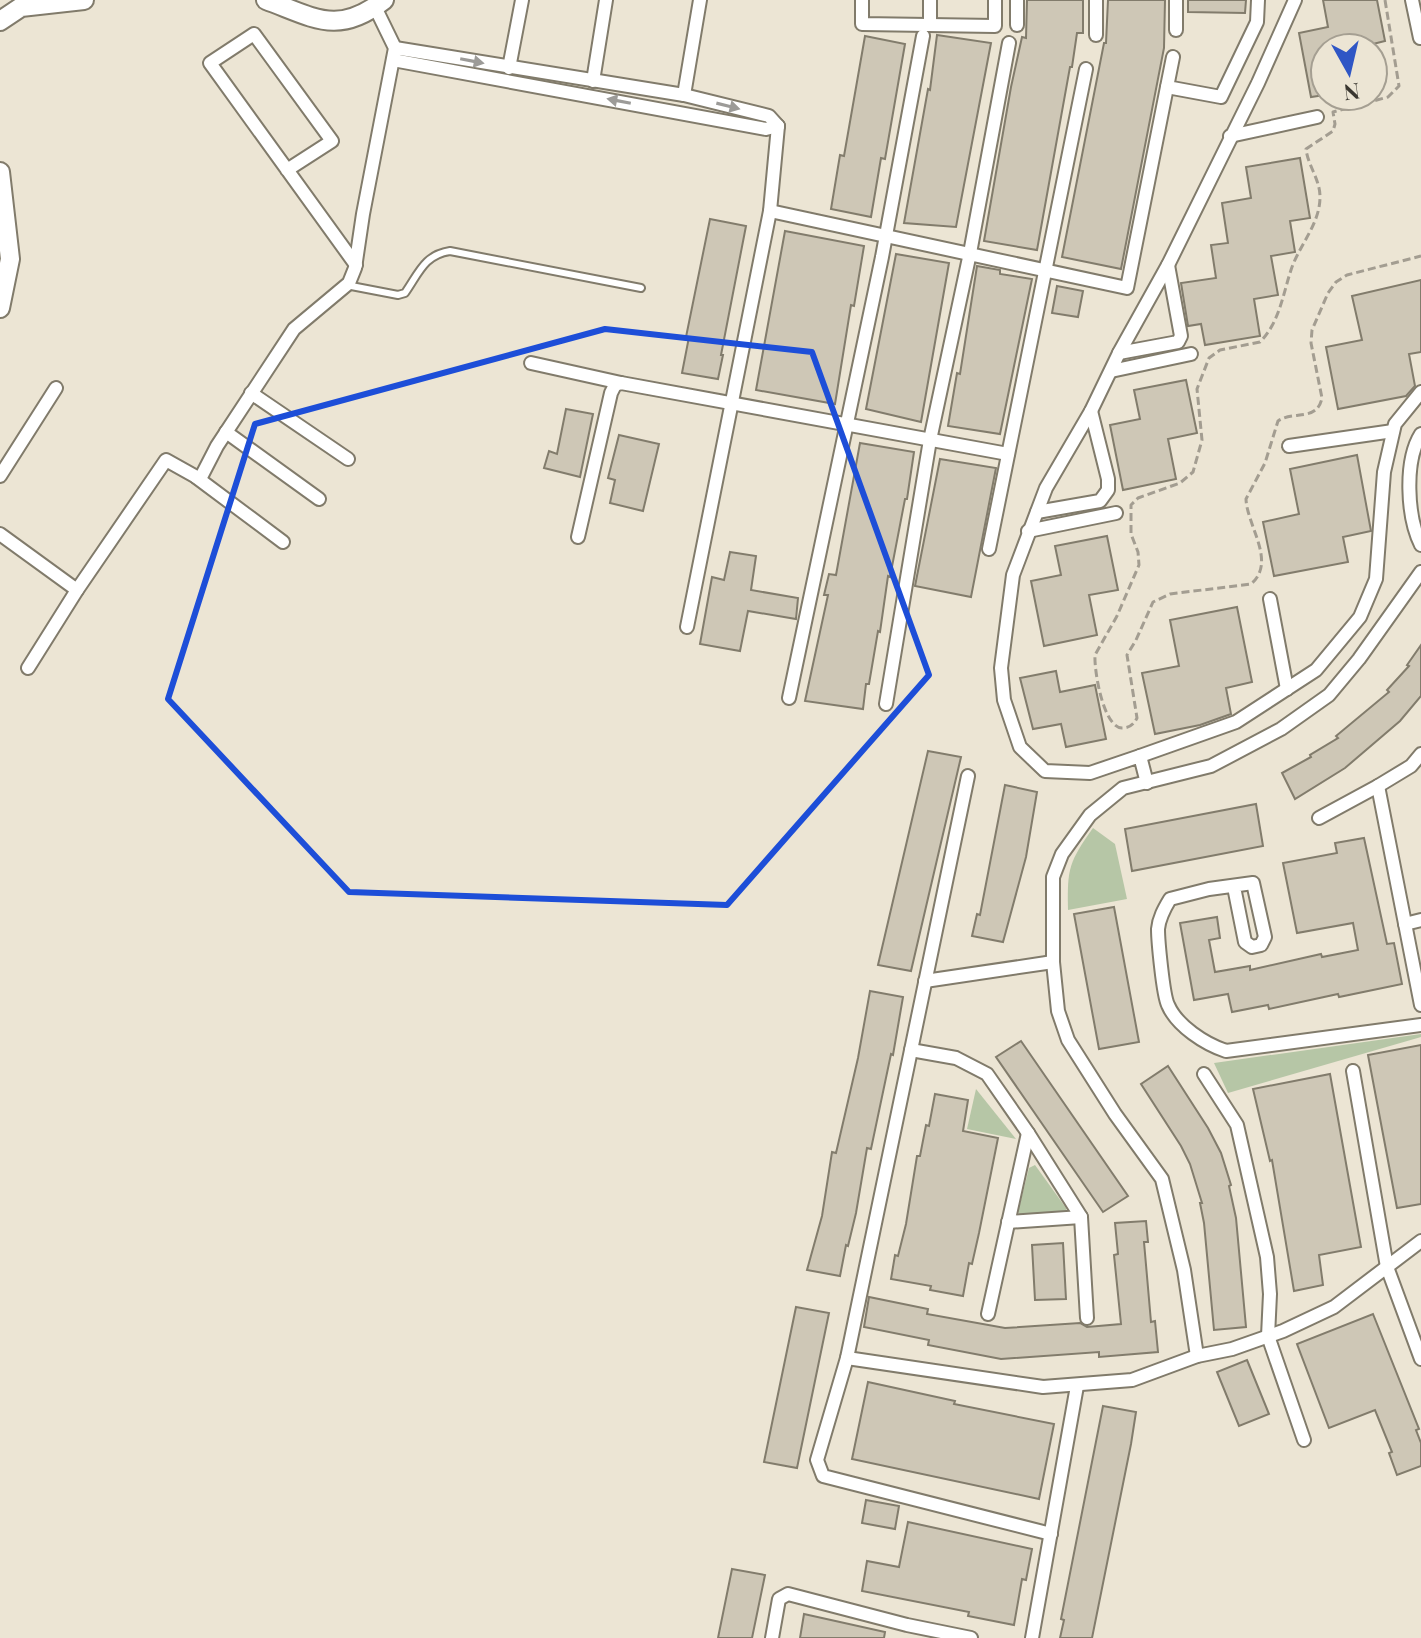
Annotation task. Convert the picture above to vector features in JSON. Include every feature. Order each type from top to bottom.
[{"type":"street","points":[[0,21],[21,7],[84,0]]},
{"type":"street","points":[[28,668],[166,460],[200,479],[226,432],[294,329],[346,285],[356,265],[394,54],[380,4],[355,18],[326,22],[266,0]]},
{"type":"street","points":[[509,68],[522,0]]},
{"type":"street","points":[[593,81],[606,0]]},
{"type":"street","points":[[684,95],[700,0]]},
{"type":"street","points":[[862,0],[862,24],[995,26],[995,0]]},
{"type":"street","points":[[930,0],[930,24]]},
{"type":"street","points":[[1017,0],[1017,25]]},
{"type":"street","points":[[1096,0],[1096,35]]},
{"type":"street","points":[[1176,0],[1176,30]]},
{"type":"street","points":[[1167,87],[1221,97],[1257,22],[1258,0]]},
{"type":"street","points":[[1295,0],[1258,83],[1168,265],[1091,411],[1046,488],[1028,531],[1013,575],[1001,668],[1004,700],[1020,747],[1045,771],[1090,773],[1236,722],[1316,670],[1360,617],[1376,579],[1384,472],[1393,431],[1395,424],[1421,392]]},
{"type":"street","points":[[1412,0],[1420,38]]},
{"type":"street","points":[[287,170],[332,141],[254,34],[210,63],[287,170],[356,265]]},
{"type":"street","points":[[789,698],[887,236],[923,36]]},
{"type":"street","points":[[886,704],[930,440],[970,253],[1009,43]]},
{"type":"street","points":[[394,54],[684,95],[769,116],[778,126],[770,211],[687,627]]},
{"type":"street","points":[[394,54],[766,129],[778,126]]},
{"type":"street","points":[[770,211],[1127,288],[1173,57]]},
{"type":"street","points":[[989,549],[1086,69]]},
{"type":"street","points":[[1230,136],[1317,117]]},
{"type":"street","points":[[0,172],[10,259],[0,308]]},
{"type":"street","points":[[1119,353],[1178,342],[1181,336],[1168,265]]},
{"type":"street","points":[[1111,371],[1191,354]]},
{"type":"street","points":[[531,363],[621,383],[1008,454]]},
{"type":"street","points":[[578,537],[611,393],[615,385],[621,383]]},
{"type":"street","points":[[0,476],[56,388]]},
{"type":"street","points":[[251,393],[348,459]]},
{"type":"street","points":[[1037,512],[1100,501],[1105,496],[1108,479],[1091,411]]},
{"type":"street","points":[[1289,446],[1393,431]]},
{"type":"street","points":[[226,432],[319,499]]},
{"type":"street","points":[[1421,434],[1409,470],[1412,508],[1421,545]]},
{"type":"street","points":[[190,473],[283,542]]},
{"type":"street","points":[[1028,531],[1116,513]]},
{"type":"street","points":[[0,534],[77,590]]},
{"type":"street","points":[[1197,1356],[1184,1270],[1162,1179],[1115,1114],[1068,1040],[1058,1011],[1053,962],[1053,877],[1062,854],[1090,815],[1123,788],[1211,766],[1281,729],[1329,695],[1359,659],[1421,572]]},
{"type":"street","points":[[1270,599],[1287,689]]},
{"type":"street","points":[[1319,818],[1411,766],[1421,754]]},
{"type":"street","points":[[1140,756],[1147,783]]},
{"type":"street","points":[[1118,764],[1123,788]]},
{"type":"street","points":[[968,776],[847,1358],[817,1460],[823,1476],[1051,1534]]},
{"type":"street","points":[[1378,786],[1421,1005]]},
{"type":"street","points":[[1234,887],[1245,942],[1252,947],[1261,945],[1265,937],[1255,885],[1250,883],[1170,899],[1162,913],[1158,930],[1167,1004],[1206,1044],[1226,1051],[1421,1025]]},
{"type":"street","points":[[1405,924],[1421,920]]},
{"type":"street","points":[[925,981],[1053,962]]},
{"type":"street","points":[[911,1050],[956,1058],[987,1074],[1028,1133],[1081,1217],[1087,1318]]},
{"type":"street","points":[[1353,1071],[1387,1267],[1421,1359]]},
{"type":"street","points":[[1204,1074],[1237,1125],[1267,1257],[1270,1294],[1268,1336],[1304,1440]]},
{"type":"street","points":[[988,1314],[1028,1133]]},
{"type":"street","points":[[1008,1222],[1081,1217]]},
{"type":"street","points":[[847,1358],[1043,1387],[1132,1380],[1197,1356],[1232,1349],[1268,1336],[1334,1307],[1421,1241]]},
{"type":"street","points":[[1032,1638],[1077,1386]]},
{"type":"street","points":[[772,1638],[779,1599],[788,1594],[906,1632],[971,1638]]},
{"type":"lane","points":[[346,285],[398,295],[405,293],[426,261],[438,253],[450,251],[641,288]]},
{"type":"path","points":[[1385,0],[1399,86],[1388,97],[1333,112],[1333,131],[1306,149],[1320,185],[1318,214],[1293,265],[1273,323],[1257,344],[1220,350],[1209,358],[1197,389],[1202,440],[1193,472],[1174,486],[1138,498],[1131,505],[1130,528],[1138,552],[1138,568],[1117,616],[1095,655],[1107,716],[1115,725],[1126,728],[1133,725],[1137,718],[1127,655],[1153,602],[1170,594],[1251,584],[1258,576],[1262,559],[1246,499],[1265,463],[1278,421],[1289,415],[1310,414],[1320,405],[1322,398],[1311,333],[1328,293],[1336,282],[1347,275],[1421,256]]},
{"type":"highlighted area","points":[[605,329],[812,352],[929,675],[727,905],[349,892],[168,699],[255,424]]},
{"type":"green space","points":[[1093,828],[1115,844],[1127,899],[1068,910],[1071,866]]},
{"type":"green space","points":[[1421,1034],[1421,1037],[1228,1093],[1214,1063]]},
{"type":"green space","points":[[976,1089],[1016,1139],[967,1129]]},
{"type":"green space","points":[[1035,1165],[1066,1208],[1067,1214],[1021,1216],[1018,1212],[1029,1168]]},
{"type":"building","points":[[1027,0],[1083,0],[1083,33],[1077,33],[1037,250],[984,241],[1011,87],[1022,37],[1026,38]]},
{"type":"building","points":[[1108,0],[1165,0],[1164,48],[1121,269],[1062,257],[1106,43]]},
{"type":"building","points":[[1188,0],[1246,0],[1245,13],[1188,12]]},
{"type":"building","points":[[1323,0],[1377,0],[1383,32],[1309,32],[1309,86],[1299,33],[1328,27]]},
{"type":"building","points":[[937,35],[991,43],[956,227],[904,223],[930,90]]},
{"type":"building","points":[[865,36],[905,44],[885,159],[881,158],[871,217],[831,209],[840,155],[844,156]]},
{"type":"building","points":[[1300,158],[1310,218],[1290,221],[1295,252],[1271,256],[1278,295],[1254,299],[1260,336],[1205,345],[1201,324],[1188,326],[1181,283],[1216,278],[1211,245],[1228,243],[1222,203],[1251,198],[1246,167]]},
{"type":"building","points":[[710,219],[746,226],[718,379],[682,373],[689,337],[686,337]]},
{"type":"building","points":[[785,231],[864,246],[835,404],[756,390]]},
{"type":"building","points":[[896,254],[949,263],[921,422],[866,409]]},
{"type":"building","points":[[977,266],[1000,270],[1000,274],[1032,279],[1000,434],[948,426],[957,373],[960,374]]},
{"type":"building","points":[[1421,280],[1421,352],[1409,354],[1415,386],[1406,396],[1338,409],[1326,347],[1362,340],[1352,296]]},
{"type":"building","points":[[1057,286],[1083,291],[1078,317],[1052,313]]},
{"type":"building","points":[[1186,380],[1197,433],[1168,439],[1176,479],[1123,490],[1110,425],[1140,419],[1134,390]]},
{"type":"building","points":[[566,409],[593,414],[580,477],[544,468],[549,451],[557,454]]},
{"type":"building","points":[[619,435],[659,444],[643,511],[610,503],[615,480],[608,478]]},
{"type":"building","points":[[860,443],[914,452],[863,709],[805,701],[828,595],[824,595],[829,574],[836,575]]},
{"type":"building","points":[[1357,455],[1371,531],[1343,537],[1348,562],[1274,576],[1263,522],[1299,514],[1290,469]]},
{"type":"building","points":[[940,459],[996,468],[971,597],[915,586]]},
{"type":"building","points":[[1107,536],[1118,590],[1089,595],[1097,635],[1044,646],[1031,581],[1061,575],[1055,546]]},
{"type":"building","points":[[730,552],[756,556],[751,590],[798,598],[796,619],[748,611],[740,651],[700,644],[712,577],[724,580]]},
{"type":"building","points":[[1237,607],[1252,682],[1226,688],[1231,714],[1200,725],[1155,734],[1142,673],[1179,666],[1170,620]]},
{"type":"building","points":[[1421,645],[1421,696],[1400,721],[1345,768],[1295,799],[1282,773],[1338,738],[1336,736],[1389,692],[1387,690],[1409,666]]},
{"type":"building","points":[[1056,671],[1060,692],[1095,685],[1106,739],[1066,747],[1061,724],[1033,729],[1020,678]]},
{"type":"building","points":[[928,751],[961,757],[911,971],[878,965]]},
{"type":"building","points":[[1005,785],[1037,792],[1026,857],[1003,942],[972,936],[977,914],[980,915]]},
{"type":"building","points":[[1256,804],[1263,846],[1132,871],[1125,829]]},
{"type":"building","points":[[1364,838],[1387,944],[1394,943],[1402,984],[1269,1009],[1268,1005],[1232,1012],[1228,994],[1194,1000],[1180,923],[1217,917],[1220,938],[1209,940],[1215,972],[1250,966],[1250,970],[1321,954],[1322,957],[1358,950],[1353,923],[1297,933],[1283,863],[1337,853],[1335,843]]},
{"type":"building","points":[[1114,907],[1139,1042],[1099,1049],[1074,914]]},
{"type":"building","points":[[870,991],[903,997],[893,1055],[871,1149],[867,1148],[856,1213],[840,1276],[807,1270],[822,1216],[832,1152],[836,1153],[858,1058]]},
{"type":"building","points":[[1021,1041],[1128,1196],[1103,1212],[996,1057]]},
{"type":"building","points":[[1421,1045],[1421,1204],[1397,1208],[1368,1055]]},
{"type":"building","points":[[1168,1066],[1208,1128],[1221,1153],[1231,1185],[1246,1327],[1214,1330],[1202,1203],[1181,1146],[1141,1084]]},
{"type":"building","points":[[1330,1074],[1361,1247],[1319,1255],[1323,1285],[1294,1291],[1272,1160],[1253,1089]]},
{"type":"building","points":[[935,1094],[968,1100],[963,1131],[998,1138],[963,1296],[891,1279],[895,1255],[898,1256],[906,1224],[917,1156],[920,1156],[926,1125],[929,1126]]},
{"type":"building","points":[[1146,1221],[1148,1242],[1144,1242],[1151,1322],[1155,1321],[1158,1352],[1099,1357],[1099,1352],[1001,1359],[928,1345],[929,1340],[864,1327],[869,1297],[928,1309],[927,1314],[1005,1328],[1080,1323],[1087,1327],[1121,1324],[1114,1255],[1118,1254],[1115,1223]]},
{"type":"building","points":[[1063,1243],[1066,1299],[1035,1300],[1032,1245]]},
{"type":"building","points":[[796,1307],[829,1313],[797,1468],[764,1462]]},
{"type":"building","points":[[1373,1314],[1419,1429],[1416,1430],[1421,1443],[1421,1466],[1397,1475],[1389,1453],[1392,1452],[1375,1410],[1329,1428],[1297,1344]]},
{"type":"building","points":[[1247,1360],[1269,1414],[1239,1426],[1217,1372]]},
{"type":"building","points":[[868,1382],[955,1401],[954,1404],[1054,1424],[1039,1499],[852,1459]]},
{"type":"building","points":[[1103,1406],[1136,1412],[1131,1444],[1092,1638],[1060,1638],[1064,1620],[1061,1619]]},
{"type":"building","points":[[866,1500],[899,1506],[895,1529],[862,1523]]},
{"type":"building","points":[[908,1522],[1032,1549],[1026,1580],[1022,1579],[1014,1625],[968,1616],[969,1612],[862,1591],[867,1561],[899,1567]]},
{"type":"building","points":[[732,1569],[765,1575],[752,1638],[718,1638]]},
{"type":"building","points":[[804,1614],[885,1632],[884,1638],[800,1638]]}]
